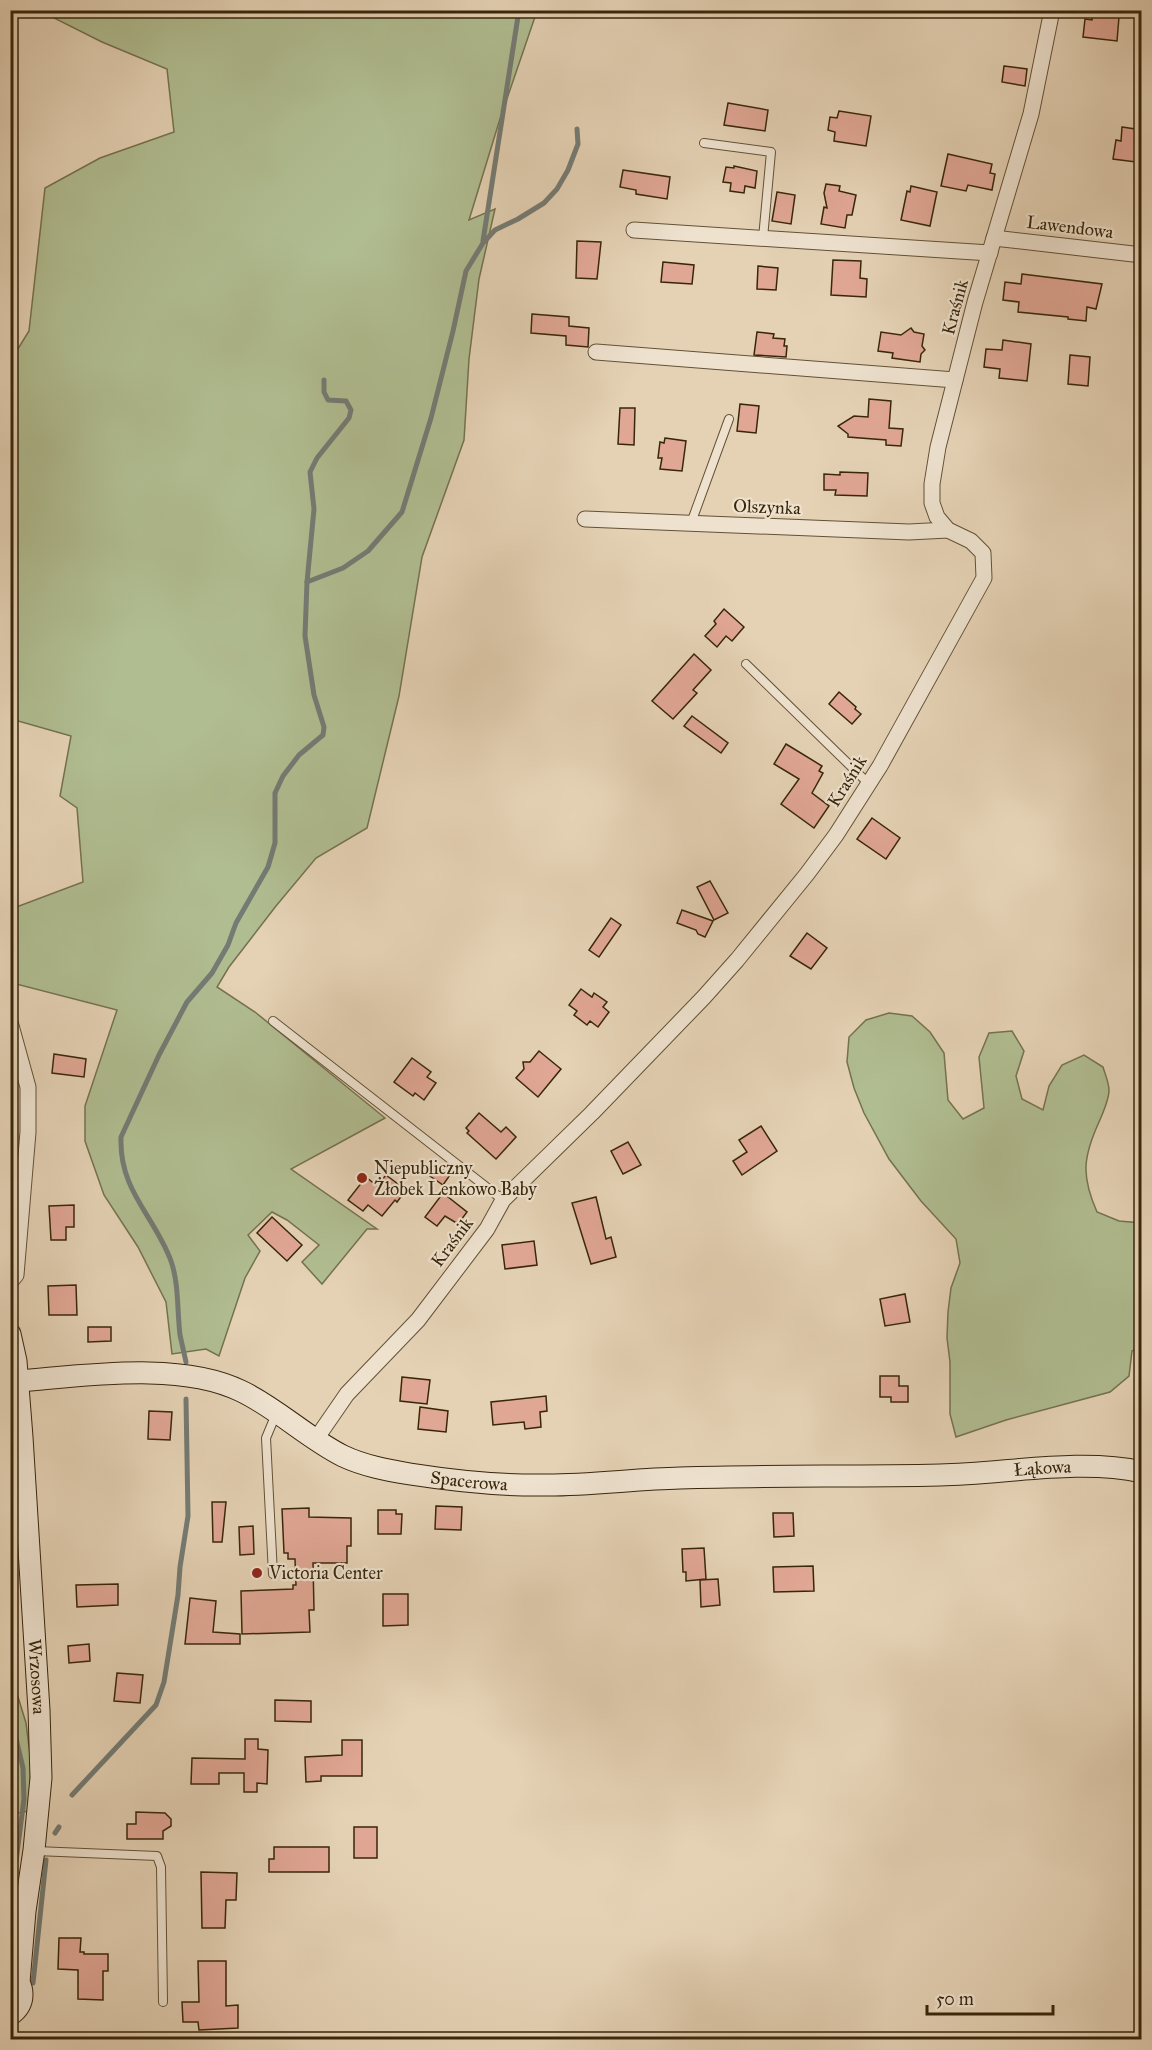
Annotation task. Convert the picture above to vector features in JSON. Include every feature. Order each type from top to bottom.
[{"type":"street","name":"Kraśnik","points":[[316,1439],[347,1394],[418,1320],[488,1229],[503,1200],[592,1113],[737,960],[807,874],[869,784],[984,578],[983,553],[971,541],[948,530],[937,517],[932,503],[932,484],[938,447],[992,245],[1031,114],[1052,10]]},
{"type":"street","name":"Lawendowa","points":[[634,230],[763,238],[992,245],[1142,255]]},
{"type":"street","points":[[596,352],[956,380]]},
{"type":"street","name":"Olszynka","points":[[585,519],[909,532],[948,530]]},
{"type":"street","points":[[10,1022],[28,1087],[28,1132],[16,1275],[10,1282]]},
{"type":"street","name":"Wrzosowa","points":[[10,1334],[18,1381],[20,1487],[39,1710],[40,1778],[34,1851],[15,1978],[22,1998],[20,2006],[10,2015]]},
{"type":"street","name":"Spacerowa","points":[[18,1381],[130,1374],[188,1376],[221,1383],[241,1391],[344,1457],[368,1466],[477,1483],[545,1485],[676,1478],[942,1475]]},
{"type":"street","name":"Łąkowa","points":[[942,1475],[1069,1467],[1142,1472]]},
{"type":"street","name":"Wrzosowa","points":[[10,1935],[25,1911]]},
{"type":"lane","points":[[704,143],[771,152],[763,238]]},
{"type":"lane","points":[[691,523],[729,419]]},
{"type":"lane","points":[[746,664],[869,784]]},
{"type":"lane","points":[[273,1021],[503,1200]]},
{"type":"lane","points":[[273,1574],[266,1438],[277,1413]]},
{"type":"lane","points":[[34,1851],[157,1856],[161,1867],[163,2002]]},
{"type":"green space","points":[[43,11],[537,11],[469,220],[495,209],[479,279],[469,359],[464,440],[422,557],[399,696],[367,828],[316,858],[229,967],[217,987],[255,1012],[385,1118],[291,1169],[377,1229],[367,1229],[322,1284],[302,1262],[319,1245],[287,1220],[272,1212],[248,1235],[260,1251],[245,1278],[219,1356],[206,1349],[172,1354],[166,1302],[138,1247],[104,1195],[85,1141],[85,1106],[117,1010],[16,984],[11,957],[11,909],[83,882],[77,808],[60,796],[71,736],[11,719],[11,360],[29,331],[45,188],[100,158],[174,132],[167,69],[102,42]]},
{"type":"green space","points":[[889,1013],[912,1016],[930,1032],[944,1053],[948,1100],[963,1119],[984,1108],[979,1057],[989,1033],[1012,1031],[1024,1051],[1016,1076],[1022,1099],[1043,1110],[1049,1086],[1062,1065],[1084,1055],[1103,1067],[1109,1094],[1087,1156],[1088,1188],[1097,1212],[1119,1221],[1142,1223],[1141,1347],[1132,1351],[1129,1376],[1110,1392],[1006,1420],[956,1437],[950,1414],[950,1362],[947,1338],[951,1288],[960,1263],[956,1239],[921,1201],[889,1159],[864,1113],[847,1062],[849,1037],[866,1020]]},
{"type":"green space","points":[[11,1686],[15,1687],[26,1723],[31,1763],[29,1811],[19,1813],[11,1808]]},
{"type":"building","points":[[1093,14],[1119,17],[1117,41],[1083,37],[1085,19],[1092,20]]},
{"type":"building","points":[[1004,66],[1027,69],[1025,86],[1002,82]]},
{"type":"building","points":[[728,103],[768,110],[765,131],[724,125]]},
{"type":"building","points":[[839,111],[871,116],[866,146],[834,141],[835,132],[828,130],[830,117],[837,118]]},
{"type":"building","points":[[1122,127],[1142,130],[1141,157],[1136,162],[1113,159],[1116,140],[1121,141]]},
{"type":"building","points":[[948,154],[992,164],[990,173],[995,174],[992,190],[968,185],[966,191],[941,186]]},
{"type":"building","points":[[734,166],[757,171],[755,188],[745,186],[744,193],[730,191],[731,183],[723,182],[726,167],[734,168]]},
{"type":"building","points":[[623,170],[670,177],[667,199],[636,194],[636,190],[620,187]]},
{"type":"building","points":[[826,184],[840,186],[839,191],[856,195],[852,215],[847,215],[845,228],[821,224],[824,207],[827,208],[824,193]]},
{"type":"building","points":[[911,186],[937,192],[930,226],[901,220],[907,191],[910,192]]},
{"type":"building","points":[[777,192],[795,195],[791,224],[772,221]]},
{"type":"building","points":[[577,241],[601,242],[597,279],[576,278]]},
{"type":"building","points":[[833,260],[861,261],[860,278],[867,279],[866,297],[831,295]]},
{"type":"building","points":[[663,262],[694,265],[692,284],[661,282]]},
{"type":"building","points":[[758,266],[778,268],[776,290],[757,289]]},
{"type":"building","points":[[1022,274],[1102,284],[1096,309],[1087,307],[1086,321],[1018,312],[1019,302],[1003,300],[1005,282],[1021,284]]},
{"type":"building","points":[[532,314],[569,317],[569,326],[589,328],[588,347],[566,345],[566,336],[531,333]]},
{"type":"building","points":[[911,328],[914,332],[924,334],[922,346],[925,350],[921,354],[920,362],[892,358],[893,353],[878,351],[881,332],[901,335]]},
{"type":"building","points":[[757,332],[774,334],[773,338],[785,339],[786,357],[754,355]]},
{"type":"building","points":[[1003,340],[1031,344],[1027,381],[999,378],[1000,369],[984,367],[986,349],[1002,350]]},
{"type":"building","points":[[1070,355],[1090,357],[1088,386],[1068,384]]},
{"type":"building","points":[[869,399],[891,401],[889,428],[903,429],[901,446],[886,445],[886,440],[848,437],[848,434],[838,426],[854,416],[868,417]]},
{"type":"building","points":[[740,404],[759,406],[756,433],[737,431]]},
{"type":"building","points":[[620,408],[635,408],[634,445],[618,444]]},
{"type":"building","points":[[665,438],[686,441],[682,471],[660,469],[662,458],[658,458],[660,442],[664,443]]},
{"type":"building","points":[[840,472],[868,473],[867,496],[835,495],[836,490],[824,490],[824,474],[840,475]]},
{"type":"building","points":[[724,609],[744,627],[732,641],[726,636],[717,647],[705,636],[716,624],[714,621]]},
{"type":"building","points":[[694,654],[711,670],[693,690],[697,693],[673,719],[652,701]]},
{"type":"building","points":[[839,692],[861,714],[852,724],[829,704]]},
{"type":"building","points":[[692,716],[728,743],[721,753],[684,726]]},
{"type":"building","points":[[786,744],[822,766],[819,771],[823,773],[812,793],[829,806],[814,828],[781,804],[799,779],[774,764]]},
{"type":"building","points":[[872,818],[900,838],[886,859],[857,839]]},
{"type":"building","points":[[710,881],[728,913],[714,920],[697,887]]},
{"type":"building","points":[[682,910],[713,921],[705,937],[698,934],[696,930],[677,923]]},
{"type":"building","points":[[611,918],[621,925],[599,957],[589,950]]},
{"type":"building","points":[[807,933],[827,948],[811,969],[790,956]]},
{"type":"building","points":[[581,989],[592,997],[594,993],[607,1002],[603,1007],[609,1012],[598,1027],[590,1021],[587,1025],[574,1015],[577,1011],[569,1005]]},
{"type":"building","points":[[539,1051],[561,1069],[538,1097],[516,1078],[524,1069],[523,1062],[530,1062]]},
{"type":"building","points":[[54,1054],[86,1059],[84,1077],[52,1073]]},
{"type":"building","points":[[412,1058],[431,1072],[427,1077],[436,1083],[424,1100],[415,1093],[413,1096],[394,1082]]},
{"type":"building","points":[[479,1113],[501,1132],[506,1127],[516,1137],[496,1159],[467,1133],[469,1131],[466,1128]]},
{"type":"building","points":[[761,1126],[777,1151],[742,1175],[733,1161],[747,1152],[739,1140]]},
{"type":"building","points":[[628,1142],[641,1165],[623,1174],[611,1151]]},
{"type":"building","points":[[438,1166],[450,1175],[443,1185],[430,1176]]},
{"type":"building","points":[[386,1175],[406,1190],[382,1216],[368,1205],[363,1211],[348,1200],[366,1177],[377,1186]]},
{"type":"building","points":[[443,1193],[467,1212],[458,1224],[445,1216],[437,1226],[425,1217]]},
{"type":"building","points":[[596,1197],[606,1239],[611,1237],[616,1257],[591,1264],[572,1203]]},
{"type":"building","points":[[74,1205],[74,1227],[66,1227],[66,1240],[51,1240],[49,1206]]},
{"type":"building","points":[[272,1217],[302,1245],[287,1261],[257,1233]]},
{"type":"building","points":[[534,1241],[537,1265],[505,1269],[502,1245]]},
{"type":"building","points":[[76,1285],[77,1315],[49,1315],[48,1286]]},
{"type":"building","points":[[905,1294],[910,1322],[885,1326],[880,1299]]},
{"type":"building","points":[[88,1327],[111,1327],[111,1341],[88,1342]]},
{"type":"building","points":[[880,1376],[899,1376],[899,1386],[908,1386],[908,1402],[891,1402],[891,1397],[880,1397]]},
{"type":"building","points":[[402,1377],[430,1380],[427,1404],[400,1401]]},
{"type":"building","points":[[546,1396],[547,1411],[540,1412],[541,1427],[525,1429],[524,1422],[493,1425],[491,1402]]},
{"type":"building","points":[[420,1407],[448,1411],[446,1432],[418,1429]]},
{"type":"building","points":[[149,1411],[172,1412],[170,1440],[148,1439]]},
{"type":"building","points":[[212,1502],[226,1502],[222,1542],[213,1542]]},
{"type":"building","points":[[436,1506],[462,1507],[461,1530],[435,1529]]},
{"type":"building","points":[[309,1508],[309,1517],[351,1518],[351,1546],[347,1546],[347,1563],[313,1563],[314,1610],[309,1610],[310,1632],[242,1634],[241,1591],[293,1589],[293,1585],[296,1585],[295,1559],[288,1559],[288,1553],[284,1553],[282,1509]]},
{"type":"building","points":[[378,1510],[396,1510],[396,1514],[402,1514],[401,1534],[378,1534]]},
{"type":"building","points":[[773,1513],[793,1513],[794,1536],[774,1537]]},
{"type":"building","points":[[253,1526],[254,1554],[240,1555],[239,1527]]},
{"type":"building","points":[[704,1548],[706,1579],[686,1581],[686,1572],[683,1572],[682,1549]]},
{"type":"building","points":[[813,1566],[814,1591],[774,1592],[773,1567]]},
{"type":"building","points":[[718,1579],[720,1605],[701,1607],[700,1580]]},
{"type":"building","points":[[118,1584],[118,1605],[77,1607],[76,1585]]},
{"type":"building","points":[[383,1594],[408,1594],[408,1625],[383,1626]]},
{"type":"building","points":[[190,1598],[216,1601],[213,1632],[240,1634],[240,1644],[185,1644]]},
{"type":"building","points":[[89,1644],[90,1661],[69,1663],[68,1646]]},
{"type":"building","points":[[117,1673],[143,1675],[140,1703],[114,1701]]},
{"type":"building","points":[[275,1700],[311,1701],[311,1722],[275,1721]]},
{"type":"building","points":[[245,1739],[258,1739],[258,1749],[268,1750],[267,1784],[257,1783],[257,1792],[244,1792],[244,1773],[219,1773],[219,1784],[191,1784],[192,1758],[245,1759]]},
{"type":"building","points":[[342,1740],[362,1740],[362,1776],[321,1776],[321,1781],[306,1782],[305,1757],[342,1755]]},
{"type":"building","points":[[136,1812],[165,1813],[171,1819],[171,1826],[163,1831],[163,1839],[127,1839],[127,1824],[136,1824]]},
{"type":"building","points":[[354,1827],[377,1827],[377,1858],[354,1858]]},
{"type":"building","points":[[274,1847],[329,1847],[329,1872],[269,1872],[269,1859],[274,1859]]},
{"type":"building","points":[[201,1872],[237,1873],[236,1900],[226,1900],[225,1928],[202,1928]]},
{"type":"building","points":[[59,1938],[81,1938],[80,1952],[84,1954],[108,1954],[108,1971],[103,1971],[103,2000],[78,1999],[78,1970],[58,1969]]},
{"type":"building","points":[[198,1961],[226,1961],[226,2006],[238,2005],[238,2028],[199,2030],[198,2022],[183,2022],[182,2002],[199,2002]]},
{"type":"waterway","points":[[483,241],[519,10]]},
{"type":"waterway","points":[[307,582],[343,568],[368,551],[402,512],[431,418],[466,271],[483,243],[495,230],[544,203],[557,189],[568,170],[578,144],[577,129]]},
{"type":"waterway","points":[[186,1362],[180,1335],[174,1270],[164,1245],[131,1188],[122,1156],[121,1137],[159,1055],[187,1002],[212,973],[228,945],[236,923],[268,867],[275,843],[275,793],[283,776],[299,755],[323,735],[324,727],[314,695],[305,636],[307,582],[314,509],[310,472],[317,458],[349,418],[351,410],[346,401],[328,400],[324,392],[324,380]]},
{"type":"waterway","points":[[72,1795],[156,1705],[164,1682],[188,1516],[186,1399]]},
{"type":"waterway","points":[[10,1702],[23,1768],[24,1799],[10,1908]]},
{"type":"waterway","points":[[55,1833],[59,1827]]},
{"type":"waterway","points":[[33,1983],[46,1860]]},
{"type":"waterway","points":[[22,2040],[23,2035]]},
{"type":"place","name":"Niepubliczny Żłobek Lenkowo Baby","points":[[362,1178]]},
{"type":"place","name":"Victoria Center","points":[[257,1573]]}]
